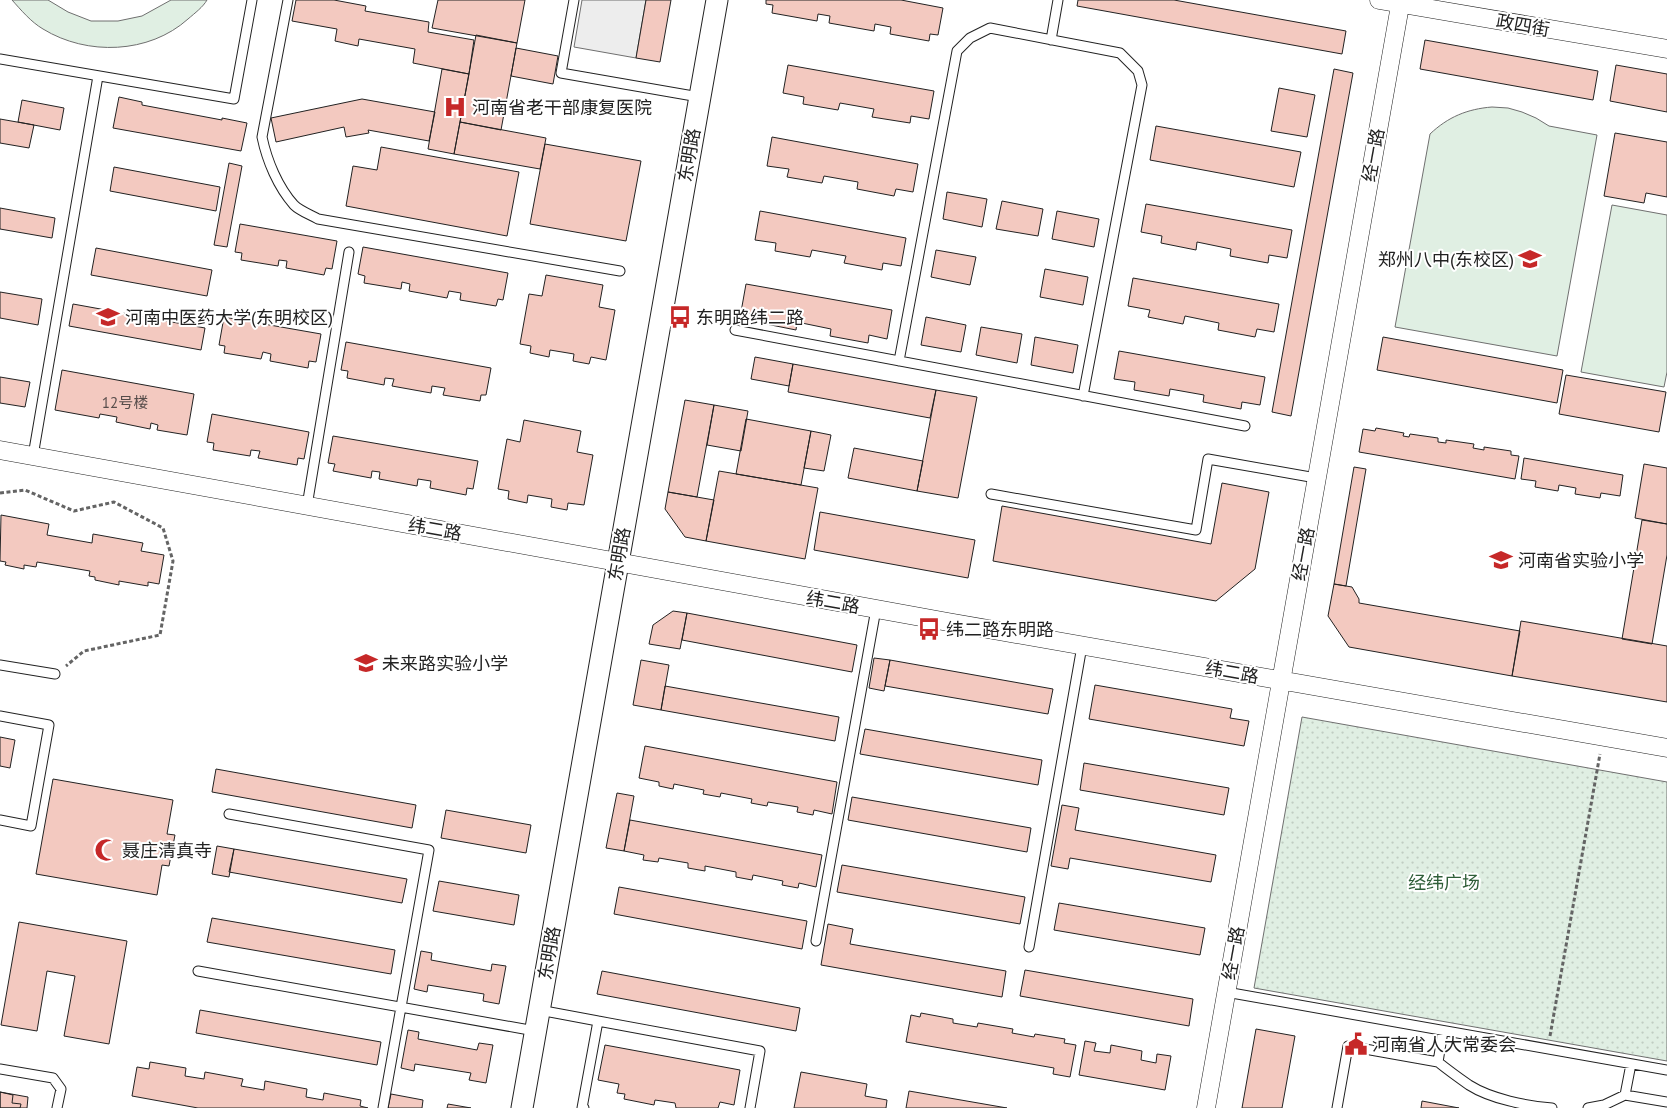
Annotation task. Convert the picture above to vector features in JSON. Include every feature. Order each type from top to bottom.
[{"type":"street","name":"东明路","points":[[522,1108],[717,0]]},
{"type":"street","name":"政四街","points":[[1379,0],[1400,2],[1667,49]]},
{"type":"street","name":"经一路","points":[[1206,1108],[1400,2]]},
{"type":"street","name":"纬二路","points":[[0,450],[1082,646],[1667,748]]},
{"type":"lane","points":[[0,59],[234,99],[252,0]]},
{"type":"lane","points":[[288,0],[262,137],[269,162],[279,183],[295,207],[318,219],[620,271]]},
{"type":"lane","points":[[574,0],[561,73],[700,97]]},
{"type":"lane","points":[[1051,40],[1058,0]]},
{"type":"lane","points":[[899,361],[957,51],[970,38],[990,28],[1120,53],[1138,71],[1142,85],[1084,396]]},
{"type":"lane","points":[[33,456],[98,76]]},
{"type":"lane","points":[[307,506],[349,252]]},
{"type":"lane","points":[[735,330],[1245,426]]},
{"type":"lane","points":[[991,494],[1196,530],[1208,459],[1316,478]]},
{"type":"lane","points":[[816,941],[876,609]]},
{"type":"lane","points":[[1029,947],[1082,646]]},
{"type":"lane","points":[[0,665],[56,674]]},
{"type":"lane","points":[[0,716],[49,725],[31,826],[0,820]]},
{"type":"lane","points":[[229,814],[429,850],[383,1108]]},
{"type":"lane","points":[[198,971],[401,1007],[537,1020],[598,1021],[760,1051],[750,1108]]},
{"type":"lane","points":[[1226,992],[1667,1070]]},
{"type":"lane","points":[[584,1108],[582,1108],[598,1021]]},
{"type":"lane","points":[[1438,1062],[1444,1031]]},
{"type":"lane","points":[[1338,1108],[1348,1046],[1438,1062],[1471,1086],[1499,1098],[1538,1107],[1552,1108]]},
{"type":"lane","points":[[1625,1095],[1631,1064]]},
{"type":"lane","points":[[0,1069],[53,1078],[60,1089],[57,1108]]},
{"type":"lane","points":[[1588,1108],[1604,1105],[1625,1095],[1667,1102]]},
{"type":"path","points":[[0,493],[25,490],[74,510],[114,502],[164,528],[173,561],[160,635],[84,651],[56,674]]},
{"type":"path","points":[[1548,1049],[1603,737]]},
{"type":"green space","points":[[12,0],[48,0],[68,12],[91,21],[118,21],[142,16],[171,0],[207,0],[196,12],[172,31],[155,39],[137,45],[98,47],[60,38],[43,29],[26,16]]},
{"type":"green space","points":[[1492,107],[1508,108],[1522,112],[1549,126],[1597,135],[1557,356],[1395,327],[1430,134],[1458,115]]},
{"type":"green space","points":[[1612,205],[1667,215],[1667,372],[1664,387],[1581,372]]},
{"type":"green space","name":"经纬广场","points":[[1302,717],[1667,782],[1667,1061],[1254,988]]},
{"type":"shaded area","points":[[582,0],[646,0],[636,58],[574,47]]},
{"type":"building","points":[[296,0],[334,0],[366,6],[365,11],[429,22],[428,32],[474,40],[469,74],[413,63],[415,49],[359,39],[358,46],[335,41],[337,29],[292,21]]},
{"type":"building","points":[[438,0],[525,0],[517,43],[432,28]]},
{"type":"building","points":[[646,0],[671,0],[660,62],[636,58]]},
{"type":"building","points":[[766,0],[901,0],[943,8],[938,35],[930,34],[929,41],[890,34],[891,27],[875,24],[874,31],[829,23],[830,16],[818,14],[817,21],[772,13],[773,5],[766,4]]},
{"type":"building","points":[[1078,0],[1174,0],[1346,31],[1342,54],[1077,6]]},
{"type":"building","points":[[476,35],[517,43],[501,130],[460,122]]},
{"type":"building","points":[[1425,40],[1598,71],[1593,100],[1420,69]]},
{"type":"building","points":[[516,48],[558,56],[553,84],[511,76]]},
{"type":"building","points":[[788,65],[934,91],[929,119],[911,116],[910,123],[872,117],[874,109],[840,103],[838,110],[803,104],[804,97],[783,93]]},
{"type":"building","points":[[1616,65],[1667,74],[1667,112],[1610,101]]},
{"type":"building","points":[[442,69],[469,74],[454,154],[428,149]]},
{"type":"building","points":[[1334,69],[1353,73],[1291,416],[1272,412]]},
{"type":"building","points":[[1279,88],[1315,95],[1307,137],[1271,131]]},
{"type":"building","points":[[119,97],[142,102],[142,105],[247,123],[241,151],[113,128]]},
{"type":"building","points":[[362,99],[435,112],[429,141],[368,130],[369,133],[346,137],[344,127],[276,142],[271,118]]},
{"type":"building","points":[[22,100],[64,108],[60,130],[18,122]]},
{"type":"building","points":[[0,119],[34,125],[29,148],[0,143]]},
{"type":"building","points":[[460,122],[546,138],[540,169],[454,154]]},
{"type":"building","points":[[1156,126],[1301,152],[1294,187],[1150,160]]},
{"type":"building","points":[[1615,133],[1667,142],[1667,197],[1646,193],[1644,203],[1604,196]]},
{"type":"building","points":[[772,137],[918,164],[913,192],[896,189],[894,196],[857,189],[858,182],[824,176],[822,183],[787,177],[789,169],[767,166]]},
{"type":"building","points":[[545,144],[641,161],[626,241],[530,224]]},
{"type":"building","points":[[381,147],[519,172],[507,236],[346,206],[353,166],[377,170]]},
{"type":"building","points":[[229,163],[242,166],[227,247],[214,245]]},
{"type":"building","points":[[114,167],[220,187],[216,211],[110,191]]},
{"type":"building","points":[[947,192],[987,199],[982,227],[943,219]]},
{"type":"building","points":[[1002,201],[1043,209],[1038,236],[996,229]]},
{"type":"building","points":[[1146,204],[1292,230],[1287,258],[1269,255],[1268,263],[1230,256],[1231,249],[1197,242],[1196,250],[1161,243],[1162,236],[1141,232]]},
{"type":"building","points":[[0,208],[55,218],[52,238],[0,229]]},
{"type":"building","points":[[760,211],[906,238],[901,266],[883,263],[882,270],[844,263],[846,256],[812,250],[810,257],[775,251],[776,243],[755,240]]},
{"type":"building","points":[[1057,211],[1099,219],[1094,247],[1052,239]]},
{"type":"building","points":[[240,224],[337,241],[332,269],[326,268],[324,275],[286,268],[287,261],[279,260],[278,266],[241,260],[242,253],[235,252]]},
{"type":"building","points":[[363,247],[508,273],[503,300],[498,299],[496,306],[460,300],[461,293],[449,291],[447,298],[409,291],[410,284],[402,282],[401,289],[364,283],[365,276],[358,274]]},
{"type":"building","points":[[96,248],[212,270],[207,296],[91,275]]},
{"type":"building","points":[[936,250],[976,257],[970,285],[931,277]]},
{"type":"building","points":[[1045,269],[1088,277],[1083,305],[1040,297]]},
{"type":"building","points":[[546,275],[603,285],[599,307],[615,310],[606,360],[591,357],[589,364],[573,361],[574,354],[550,350],[549,357],[530,353],[531,346],[520,344],[529,294],[542,296]]},
{"type":"building","points":[[1133,278],[1279,304],[1274,332],[1257,329],[1255,337],[1218,330],[1219,323],[1185,316],[1183,324],[1148,317],[1150,310],[1128,306]]},
{"type":"building","points":[[746,284],[892,310],[887,339],[869,335],[868,343],[830,336],[831,329],[797,322],[796,330],[761,323],[762,316],[741,312]]},
{"type":"building","points":[[0,292],[42,299],[38,325],[0,318]]},
{"type":"building","points":[[73,304],[205,328],[201,350],[69,326]]},
{"type":"building","points":[[224,317],[321,334],[316,362],[309,361],[308,368],[270,361],[271,354],[263,352],[261,359],[224,353],[225,346],[219,345]]},
{"type":"building","points":[[926,317],[966,325],[961,352],[921,345]]},
{"type":"building","points":[[981,327],[1022,334],[1017,363],[976,355]]},
{"type":"building","points":[[1035,337],[1078,345],[1073,373],[1031,365]]},
{"type":"building","points":[[1383,337],[1563,370],[1557,403],[1377,370]]},
{"type":"building","points":[[346,342],[491,368],[486,395],[481,395],[480,401],[443,395],[445,388],[432,386],[431,393],[392,386],[394,379],[385,378],[384,385],[347,378],[348,371],[341,370]]},
{"type":"building","points":[[1119,351],[1265,377],[1260,405],[1242,402],[1241,409],[1203,402],[1204,395],[1170,389],[1169,396],[1134,390],[1135,382],[1114,379]]},
{"type":"building","points":[[755,357],[793,364],[789,386],[751,379]]},
{"type":"building","points":[[793,364],[936,390],[930,418],[788,392]]},
{"type":"building","points":[[62,370],[194,394],[187,435],[157,430],[158,425],[151,423],[150,429],[116,422],[117,417],[100,414],[99,418],[55,410]]},
{"type":"building","points":[[1566,375],[1666,392],[1659,432],[1559,414]]},
{"type":"building","points":[[0,377],[30,382],[25,407],[0,403]]},
{"type":"building","points":[[936,390],[977,397],[958,498],[917,491]]},
{"type":"building","points":[[685,400],[714,405],[697,497],[668,492]]},
{"type":"building","points":[[714,405],[748,411],[741,451],[707,445]]},
{"type":"building","points":[[212,414],[309,432],[304,459],[298,458],[297,465],[258,458],[260,451],[251,450],[250,456],[213,450],[214,443],[207,442]]},
{"type":"building","points":[[746,419],[811,431],[801,485],[736,474]]},
{"type":"building","points":[[524,420],[581,431],[577,452],[593,455],[584,505],[568,503],[567,510],[551,507],[552,499],[528,495],[527,503],[508,499],[509,491],[498,489],[507,439],[520,442]]},
{"type":"building","points":[[1376,428],[1404,433],[1403,436],[1409,437],[1410,434],[1438,438],[1438,442],[1446,443],[1446,440],[1474,444],[1473,448],[1484,450],[1484,447],[1511,451],[1511,455],[1519,456],[1515,479],[1359,452],[1363,429],[1375,431]]},
{"type":"building","points":[[811,431],[831,435],[824,471],[804,468]]},
{"type":"building","points":[[333,436],[478,461],[473,489],[467,488],[466,495],[430,488],[431,481],[418,479],[417,486],[379,479],[380,472],[372,471],[371,478],[333,471],[335,464],[328,463]]},
{"type":"building","points":[[854,448],[923,461],[917,491],[848,478]]},
{"type":"building","points":[[1524,458],[1623,475],[1620,496],[1601,493],[1600,498],[1575,494],[1576,488],[1559,485],[1558,491],[1535,487],[1536,481],[1521,479]]},
{"type":"building","points":[[1644,464],[1667,468],[1667,524],[1635,518]]},
{"type":"building","points":[[1354,467],[1366,469],[1346,586],[1334,584]]},
{"type":"building","points":[[719,471],[818,488],[805,559],[706,541]]},
{"type":"building","points":[[1222,483],[1269,492],[1255,569],[1216,601],[993,561],[1002,506],[1211,544]]},
{"type":"building","points":[[668,492],[714,500],[706,541],[685,537],[665,509]]},
{"type":"building","points":[[820,512],[975,540],[968,578],[814,550]]},
{"type":"building","points":[[1,515],[49,524],[47,535],[92,543],[93,534],[143,543],[141,551],[164,555],[159,584],[148,582],[148,586],[119,581],[119,585],[95,580],[95,577],[89,576],[90,571],[37,562],[36,567],[24,565],[24,569],[5,565],[6,562],[0,561]]},
{"type":"building","points":[[1642,520],[1667,524],[1667,555],[1652,644],[1622,639]]},
{"type":"building","points":[[1334,584],[1352,587],[1359,599],[1359,603],[1520,631],[1512,676],[1349,647],[1328,616]]},
{"type":"building","points":[[673,611],[687,613],[680,649],[649,644],[653,625]]},
{"type":"building","points":[[687,613],[857,645],[852,672],[682,640]]},
{"type":"building","points":[[1521,621],[1667,646],[1667,702],[1512,676]]},
{"type":"building","points":[[874,658],[890,660],[884,691],[869,688]]},
{"type":"building","points":[[641,660],[669,665],[661,710],[633,705]]},
{"type":"building","points":[[890,660],[1053,689],[1048,714],[885,686]]},
{"type":"building","points":[[1095,685],[1232,709],[1230,718],[1249,721],[1244,746],[1089,719]]},
{"type":"building","points":[[665,686],[839,717],[835,741],[661,710]]},
{"type":"building","points":[[865,729],[1042,760],[1038,785],[860,754]]},
{"type":"building","points":[[0,737],[15,740],[10,768],[0,766]]},
{"type":"building","points":[[645,746],[837,782],[832,814],[814,810],[813,815],[797,812],[798,807],[768,802],[767,806],[751,803],[752,799],[721,793],[720,797],[703,794],[704,790],[674,784],[673,789],[659,786],[659,782],[639,778]]},
{"type":"building","points":[[1084,763],[1229,788],[1224,815],[1080,790]]},
{"type":"building","points":[[216,769],[416,805],[412,828],[212,792]]},
{"type":"building","name":"聂庄清真寺","points":[[53,779],[173,800],[167,834],[175,835],[169,866],[162,865],[157,895],[36,874]]},
{"type":"building","points":[[617,793],[634,796],[624,851],[606,848]]},
{"type":"building","points":[[852,797],[1031,828],[1027,852],[848,820]]},
{"type":"building","points":[[1062,805],[1079,808],[1075,830],[1216,855],[1211,882],[1070,858],[1068,869],[1051,866]]},
{"type":"building","points":[[446,810],[531,825],[526,853],[441,838]]},
{"type":"building","points":[[630,820],[822,855],[816,887],[799,883],[798,888],[782,885],[783,881],[753,875],[752,880],[736,877],[736,872],[705,866],[705,871],[688,868],[688,863],[659,858],[658,862],[643,860],[644,855],[624,851]]},
{"type":"building","points":[[217,846],[234,849],[229,877],[212,874]]},
{"type":"building","points":[[234,849],[407,879],[402,903],[229,872]]},
{"type":"building","points":[[842,865],[1025,897],[1020,924],[837,892]]},
{"type":"building","points":[[439,881],[519,895],[514,925],[433,911]]},
{"type":"building","points":[[619,887],[807,921],[802,949],[614,914]]},
{"type":"building","points":[[1059,903],[1205,928],[1200,955],[1054,930]]},
{"type":"building","points":[[212,918],[395,950],[391,974],[207,942]]},
{"type":"building","points":[[19,922],[127,941],[109,1044],[64,1036],[75,976],[47,971],[37,1031],[1,1025]]},
{"type":"building","points":[[828,924],[853,929],[850,944],[1006,971],[1002,997],[821,965]]},
{"type":"building","points":[[421,951],[432,953],[431,960],[491,971],[492,964],[506,966],[499,1004],[483,1001],[484,994],[428,985],[427,992],[414,989]]},
{"type":"building","points":[[1025,970],[1193,999],[1189,1026],[1020,996]]},
{"type":"building","points":[[602,971],[800,1008],[796,1031],[597,994]]},
{"type":"building","points":[[200,1010],[381,1042],[377,1065],[196,1033]]},
{"type":"building","points":[[921,1013],[953,1019],[953,1023],[977,1027],[978,1023],[1013,1029],[1012,1033],[1034,1037],[1035,1034],[1065,1039],[1064,1043],[1076,1045],[1070,1077],[1053,1074],[1054,1068],[906,1042],[911,1015],[920,1017]]},
{"type":"building","points":[[1256,1029],[1295,1036],[1282,1108],[1242,1108]]},
{"type":"building","points":[[408,1030],[419,1032],[418,1039],[477,1050],[479,1043],[493,1045],[486,1083],[469,1080],[471,1073],[415,1064],[414,1071],[401,1068]]},
{"type":"building","points":[[1085,1041],[1096,1043],[1094,1051],[1110,1053],[1111,1045],[1142,1051],[1141,1060],[1156,1063],[1157,1054],[1171,1056],[1165,1090],[1079,1075]]},
{"type":"building","points":[[605,1045],[740,1070],[734,1105],[720,1102],[718,1108],[676,1108],[675,1103],[655,1100],[654,1105],[624,1099],[625,1094],[617,1093],[619,1084],[598,1080]]},
{"type":"building","points":[[150,1062],[186,1068],[185,1076],[204,1079],[205,1072],[243,1079],[241,1086],[264,1090],[265,1081],[307,1089],[306,1097],[323,1100],[324,1093],[361,1100],[360,1106],[368,1108],[198,1108],[132,1096],[137,1067],[149,1069]]},
{"type":"building","points":[[801,1072],[867,1084],[865,1096],[887,1100],[886,1108],[794,1108]]},
{"type":"building","points":[[909,1091],[1007,1108],[906,1108]]},
{"type":"building","points":[[0,1092],[13,1095],[12,1103],[21,1104],[20,1108],[0,1108]]},
{"type":"building","points":[[0,1092],[28,1097],[27,1108],[0,1108]]},
{"type":"building","points":[[391,1094],[423,1100],[422,1108],[388,1108]]},
{"type":"building","points":[[1422,1101],[1459,1108],[1421,1108]]},
{"type":"building","points":[[448,1104],[471,1108],[447,1108]]},
{"type":"place","name":"河南省老干部康复医院","points":[[455,107]]},
{"type":"place","name":"郑州八中(东校区)","points":[[1530,259]]},
{"type":"place","name":"河南中医药大学(东明校区)","points":[[108,317]]},
{"type":"place","name":"东明路纬二路","points":[[680,317]]},
{"type":"place","name":"河南省实验小学","points":[[1501,560]]},
{"type":"place","name":"纬二路东明路","points":[[929,629]]},
{"type":"place","name":"未来路实验小学","points":[[366,663]]},
{"type":"place","name":"聂庄清真寺","points":[[106,850]]},
{"type":"place","name":"河南省人大常委会","points":[[1356,1044]]}]
